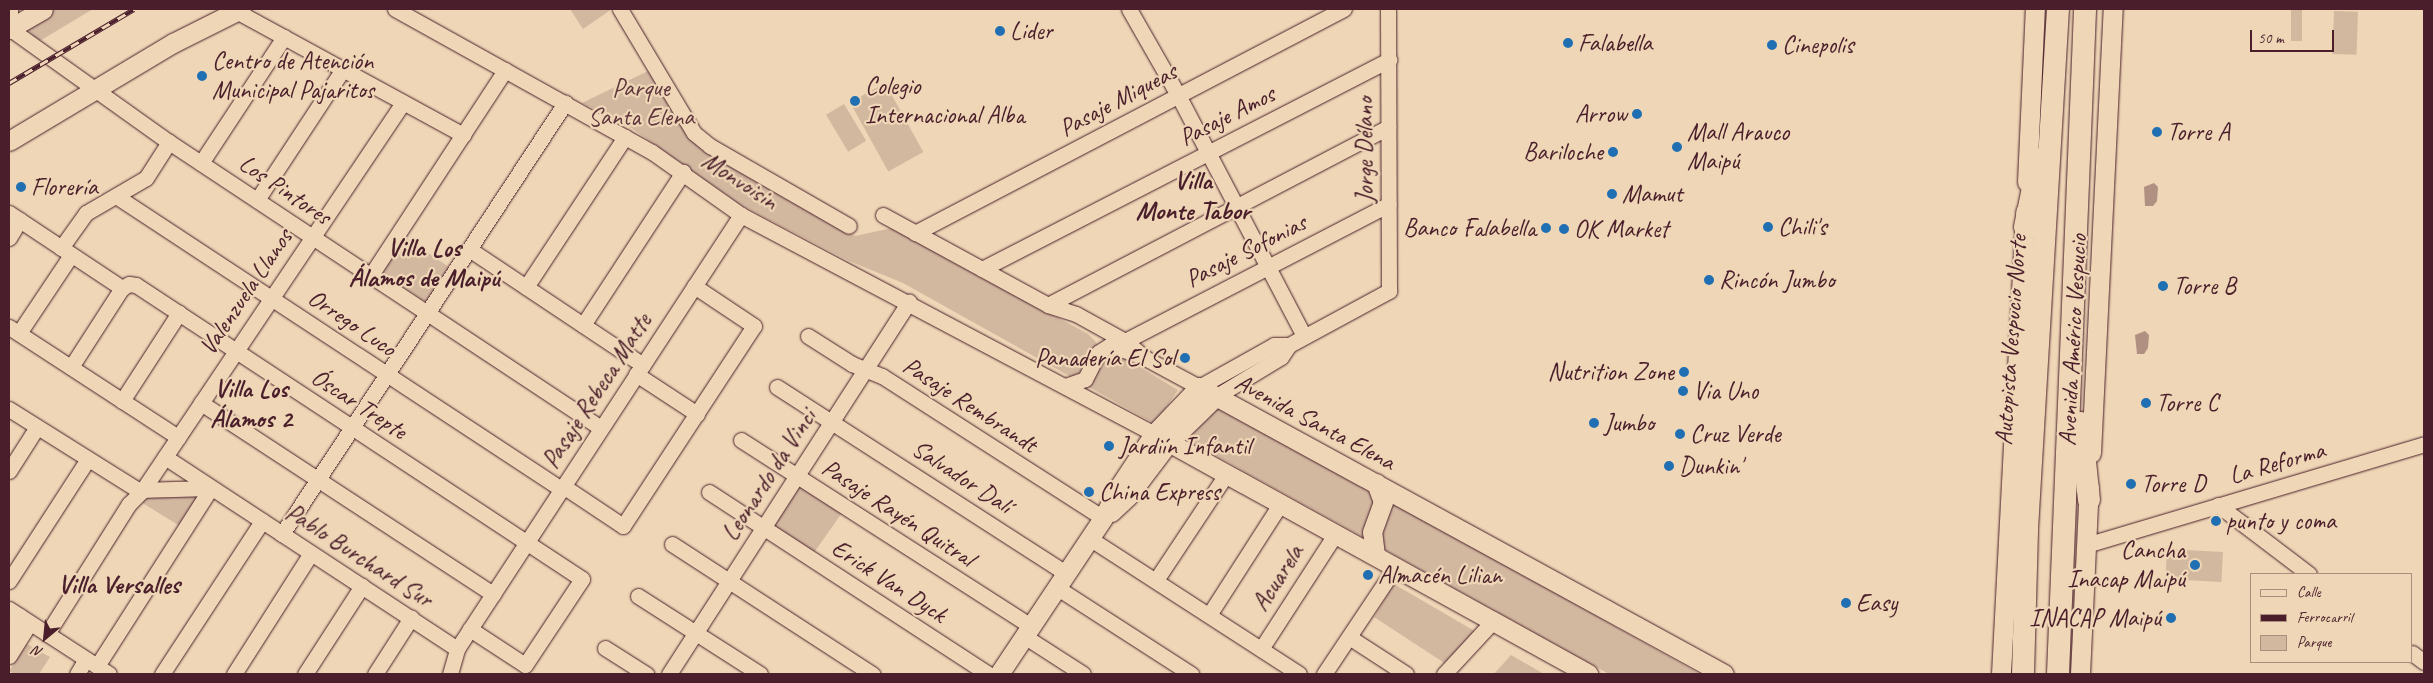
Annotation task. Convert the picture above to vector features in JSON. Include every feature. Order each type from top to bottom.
[{"type":"highway","name":"Autopista Vespucio Norte","points":[[2023,674],[2027,529],[2058,9]]},
{"type":"highway","points":[[2058,674],[2073,373],[2085,9]]},
{"type":"highway","points":[[2025,227],[2054,87]]},
{"type":"highway","points":[[2073,373],[2089,500]]},
{"type":"main road","points":[[9,28],[43,9]]},
{"type":"main road","points":[[2001,674],[2035,9]]},
{"type":"main road","name":"Avenida Américo Vespucio","points":[[2080,674],[2113,9]]},
{"type":"main road","points":[[9,141],[173,43],[238,10]]},
{"type":"main road","points":[[999,674],[1103,518],[1119,487],[1162,438],[1199,387]]},
{"type":"main road","name":"Avenida Santa Elena","points":[[1199,387],[1724,674]]},
{"type":"main road","points":[[1162,438],[1215,397]]},
{"type":"main road","points":[[1162,438],[1588,674]]},
{"type":"main road","points":[[1375,555],[1371,540],[1383,502],[1376,483]]},
{"type":"main road","points":[[1339,535],[1360,534],[1377,520],[1398,507],[1425,509]]},
{"type":"street","points":[[9,28],[10,9]]},
{"type":"street","name":"Monvoisin","points":[[395,9],[625,136],[683,172],[742,215],[1064,386]]},
{"type":"street","points":[[620,9],[694,133],[710,146],[849,226]]},
{"type":"street","points":[[1129,9],[1178,95],[1304,336],[1288,345],[1274,345],[1199,387]]},
{"type":"street","name":"Pasaje Miqueas","points":[[914,232],[1344,9]]},
{"type":"street","name":"Jorge Délano","points":[[1304,336],[1389,290],[1388,9]]},
{"type":"street","points":[[238,10],[463,135]]},
{"type":"street","name":"Los Pintores","points":[[9,28],[169,142],[601,428]]},
{"type":"street","points":[[201,163],[284,37]]},
{"type":"street","name":"Pasaje Amos","points":[[982,269],[1389,60]]},
{"type":"street","points":[[257,200],[343,69]]},
{"type":"street","points":[[371,275],[505,70]]},
{"type":"street","name":"Valenzuela Llanos","points":[[47,634],[129,504],[142,491],[270,297],[311,236],[327,218],[403,102]]},
{"type":"street","points":[[282,534],[565,103]]},
{"type":"street","points":[[1099,352],[1094,336],[1054,308],[1237,207],[1388,127]]},
{"type":"street","points":[[526,287],[625,136]]},
{"type":"street","points":[[169,142],[146,178],[82,216],[66,251],[14,330],[178,437]]},
{"type":"street","points":[[583,325],[683,172]]},
{"type":"street","name":"Orrego Luco","points":[[116,196],[386,375],[623,526],[697,414]]},
{"type":"street","name":"Pasaje Sofonias","points":[[1125,341],[1389,204]]},
{"type":"street","name":"Pasaje Rebeca Matte","points":[[457,649],[742,215]]},
{"type":"street","name":"Avenida Santa Elena","points":[[883,216],[1054,308],[1076,314],[1125,341],[1145,358],[1199,387]]},
{"type":"street","points":[[9,238],[14,217]]},
{"type":"street","name":"Óscar Trepte","points":[[14,217],[122,288],[129,284],[136,285],[582,579],[525,665],[470,629]]},
{"type":"street","points":[[469,249],[583,325],[697,414],[754,326],[694,286]]},
{"type":"street","points":[[71,367],[122,288]]},
{"type":"street","name":"Leonardo da Vinci","points":[[669,674],[909,302]]},
{"type":"street","points":[[122,401],[179,313]]},
{"type":"street","name":"Pasaje Rembrandt","points":[[808,336],[882,376],[1103,518]]},
{"type":"street","points":[[1064,386],[1077,384],[1087,376],[1099,352],[1115,345],[1145,358]]},
{"type":"street","points":[[1215,397],[1281,357],[1288,345]]},
{"type":"street","points":[[1087,376],[1095,402]]},
{"type":"street","points":[[1064,386],[1162,438]]},
{"type":"street","name":"Salvador Dalí","points":[[777,387],[833,420],[1191,674]]},
{"type":"street","points":[[201,403],[493,594]]},
{"type":"street","points":[[9,408],[142,491],[211,488]]},
{"type":"street","points":[[9,470],[37,427]]},
{"type":"street","name":"Pasaje Rayén Quitral","points":[[741,440],[1027,631],[1083,674]]},
{"type":"street","name":"La Reforma","points":[[2086,544],[2424,444]]},
{"type":"street","name":"Pablo Burchard Sur","points":[[165,457],[457,649]]},
{"type":"street","points":[[9,581],[88,459]]},
{"type":"street","points":[[1156,580],[1227,473]]},
{"type":"street","points":[[77,674],[98,667],[211,488]]},
{"type":"street","name":"Erick Van Dyck","points":[[709,492],[988,674]]},
{"type":"street","points":[[1209,615],[1281,503]]},
{"type":"street","points":[[2218,505],[2308,573]]},
{"type":"street","points":[[162,674],[262,521]]},
{"type":"street","name":"Acuarela","points":[[1261,649],[1339,535]]},
{"type":"street","points":[[1089,538],[1299,674]]},
{"type":"street","points":[[672,544],[872,674]]},
{"type":"street","points":[[234,674],[311,553]]},
{"type":"street","points":[[1324,674],[1396,566]]},
{"type":"street","points":[[305,674],[362,586]]},
{"type":"street","points":[[638,596],[760,674]]},
{"type":"street","points":[[20,616],[98,667]]},
{"type":"street","points":[[9,634],[20,616]]},
{"type":"street","points":[[9,656],[20,616]]},
{"type":"street","points":[[375,674],[411,618]]},
{"type":"street","points":[[1444,674],[1493,621]]},
{"type":"street","points":[[1349,637],[1406,674]]},
{"type":"street","points":[[606,648],[646,674]]},
{"type":"street","points":[[450,674],[457,649]]},
{"type":"street","points":[[2413,654],[2424,662]]},
{"type":"green space","points":[[56,9],[93,9],[38,42],[25,26]]},
{"type":"green space","points":[[570,9],[612,9],[583,29]]},
{"type":"green space","points":[[2291,9],[2302,9],[2302,41],[2291,41]]},
{"type":"green space","points":[[2334,11],[2358,12],[2356,55],[2332,54]]},
{"type":"green space","name":"Parque Santa Elena","points":[[650,70],[700,146],[855,236],[892,228],[1088,334],[1095,341],[1105,360],[1118,354],[1178,390],[1155,424],[903,283],[849,261],[741,205],[627,125],[582,103]]},
{"type":"green space","points":[[885,83],[923,152],[888,171],[850,102]]},
{"type":"green space","points":[[844,104],[866,141],[848,152],[826,115]]},
{"type":"green space","points":[[406,238],[451,268],[427,303],[383,273]]},
{"type":"green space","points":[[1211,408],[1225,408],[1700,674],[1609,674],[1186,439],[1187,433]]},
{"type":"green space","points":[[801,484],[842,513],[812,555],[771,527]]},
{"type":"green space","points":[[204,491],[183,528],[141,502],[147,493]]},
{"type":"green space","name":"Cancha Inacap Maipú","points":[[2167,549],[2223,552],[2221,582],[2165,579]]},
{"type":"green space","points":[[1394,584],[1478,633],[1449,666],[1374,617]]},
{"type":"green space","points":[[27,644],[50,657],[39,674],[15,674],[9,671]]},
{"type":"green space","points":[[1511,655],[1544,674],[1494,674]]},
{"type":"shaded area","points":[[2154,183],[2158,187],[2157,201],[2153,206],[2145,206],[2144,187]]},
{"type":"shaded area","points":[[2145,331],[2149,335],[2148,348],[2144,354],[2137,354],[2135,335]]},
{"type":"railway","points":[[9,83],[134,9]]},
{"type":"place","name":"Lider","points":[[1000,31]]},
{"type":"place","name":"Falabella","points":[[1568,43]]},
{"type":"place","name":"Cinepolis","points":[[1772,45]]},
{"type":"place","name":"Centro de Atención Municipal Pajaritos","points":[[202,76]]},
{"type":"place","name":"Colegio Internacional Alba","points":[[855,101]]},
{"type":"place","name":"Arrow","points":[[1637,114]]},
{"type":"place","name":"Torre A","points":[[2157,132]]},
{"type":"place","name":"Mall Arauco Maipú","points":[[1677,147]]},
{"type":"place","name":"Bariloche","points":[[1613,152]]},
{"type":"place","name":"Florería","points":[[21,187]]},
{"type":"place","name":"Mamut","points":[[1612,194]]},
{"type":"place","name":"Chili's","points":[[1768,227]]},
{"type":"place","name":"Banco Falabella","points":[[1546,228]]},
{"type":"place","name":"OK Market","points":[[1564,229]]},
{"type":"place","name":"Rincón Jumbo","points":[[1709,280]]},
{"type":"place","name":"Torre B","points":[[2163,286]]},
{"type":"place","name":"Panadería El Sol","points":[[1185,358]]},
{"type":"place","name":"Nutrition Zone","points":[[1684,372]]},
{"type":"place","name":"Via Uno","points":[[1683,391]]},
{"type":"place","name":"Torre C","points":[[2146,403]]},
{"type":"place","name":"Jumbo","points":[[1594,423]]},
{"type":"place","name":"Cruz Verde","points":[[1680,434]]},
{"type":"place","name":"Jardiín Infantil","points":[[1109,446]]},
{"type":"place","name":"Dunkin'","points":[[1669,466]]},
{"type":"place","name":"Torre D","points":[[2131,484]]},
{"type":"place","name":"China Express","points":[[1089,492]]},
{"type":"place","name":"punto y coma","points":[[2216,521]]},
{"type":"place","name":"Cancha Inacap Maipú","points":[[2195,565]]},
{"type":"place","name":"Almacén Lilian","points":[[1368,575]]},
{"type":"place","name":"Easy","points":[[1846,603]]},
{"type":"place","name":"INACAP Maipú","points":[[2171,618]]},
{"type":"district","name":"Villa Monte Tabor","points":[[1193,196]]},
{"type":"district","name":"Villa Los Álamos de Maipú","points":[[424,263]]},
{"type":"district","name":"Villa Los Álamos 2","points":[[251,404]]},
{"type":"district","name":"Villa Versalles","points":[[119,585]]}]
